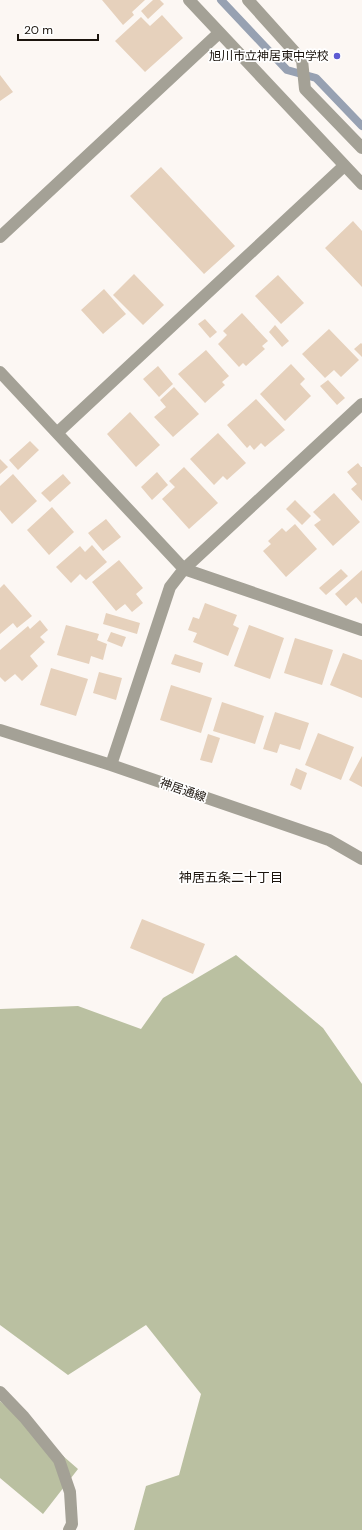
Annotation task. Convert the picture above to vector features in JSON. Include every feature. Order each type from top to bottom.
[{"type":"street","points":[[189,0],[362,184]]},
{"type":"street","points":[[248,0],[302,60],[305,89],[362,148]]},
{"type":"street","points":[[0,237],[219,33]]},
{"type":"street","points":[[57,434],[344,166]]},
{"type":"street","points":[[0,372],[184,569],[362,630]]},
{"type":"street","points":[[111,765],[170,587],[184,569],[362,404]]},
{"type":"street","name":"神居通線","points":[[0,730],[111,765],[329,840],[362,859]]},
{"type":"street","points":[[0,1392],[24,1417],[59,1460],[70,1492],[72,1524],[69,1530]]},
{"type":"green space","points":[[236,955],[323,1028],[362,1084],[362,1530],[134,1530],[146,1486],[179,1475],[201,1394],[146,1325],[68,1375],[0,1325],[0,1009],[78,1006],[141,1029],[163,998]]},
{"type":"green space","points":[[0,1401],[78,1469],[43,1514],[0,1478]]},
{"type":"building","points":[[102,0],[145,0],[132,12],[134,15],[123,25]]},
{"type":"building","points":[[153,0],[160,0],[164,4],[148,19],[141,11]]},
{"type":"building","points":[[162,15],[183,38],[145,72],[115,41],[141,17],[150,26]]},
{"type":"building","points":[[0,75],[13,92],[0,101]]},
{"type":"building","points":[[161,167],[235,246],[204,274],[130,196]]},
{"type":"building","points":[[353,221],[362,231],[362,287],[325,248]]},
{"type":"building","points":[[134,274],[164,305],[143,325],[113,295]]},
{"type":"building","points":[[278,275],[304,303],[281,324],[255,296]]},
{"type":"building","points":[[104,289],[126,314],[103,334],[81,310]]},
{"type":"building","points":[[242,313],[268,341],[262,346],[265,349],[246,366],[243,363],[239,367],[218,344],[227,335],[223,331]]},
{"type":"building","points":[[205,319],[217,332],[210,338],[198,324]]},
{"type":"building","points":[[275,325],[289,341],[282,347],[269,332]]},
{"type":"building","points":[[329,329],[359,360],[341,377],[334,370],[325,378],[302,354]]},
{"type":"building","points":[[361,343],[362,344],[362,357],[354,349]]},
{"type":"building","points":[[206,350],[229,376],[222,382],[225,385],[205,403],[178,374]]},
{"type":"building","points":[[291,364],[305,379],[300,384],[311,396],[285,421],[260,394]]},
{"type":"building","points":[[158,366],[173,384],[159,397],[143,379]]},
{"type":"building","points":[[328,380],[345,398],[337,405],[320,386]]},
{"type":"building","points":[[174,387],[199,414],[173,437],[154,417],[166,407],[160,400]]},
{"type":"building","points":[[256,399],[285,430],[265,447],[261,443],[254,450],[250,445],[247,448],[227,425]]},
{"type":"building","points":[[130,412],[160,445],[136,467],[107,434]]},
{"type":"building","points":[[218,433],[246,463],[227,480],[223,476],[214,485],[190,459]]},
{"type":"building","points":[[30,441],[39,450],[18,470],[9,460]]},
{"type":"building","points":[[0,459],[8,467],[0,474]]},
{"type":"building","points":[[358,463],[362,467],[362,501],[351,489],[357,484],[347,472]]},
{"type":"building","points":[[184,467],[218,503],[189,529],[162,499],[175,487],[169,481]]},
{"type":"building","points":[[157,472],[168,485],[152,500],[141,487]]},
{"type":"building","points":[[13,474],[37,501],[12,524],[0,510],[0,486]]},
{"type":"building","points":[[63,474],[71,483],[50,502],[41,493]]},
{"type":"building","points":[[334,493],[360,522],[333,546],[314,525],[321,520],[313,512]]},
{"type":"building","points":[[295,500],[311,516],[302,525],[286,509]]},
{"type":"building","points":[[52,507],[74,532],[49,555],[27,530]]},
{"type":"building","points":[[106,519],[121,537],[103,551],[88,533]]},
{"type":"building","points":[[295,524],[317,549],[286,577],[263,551],[271,544],[268,541],[282,528],[286,532]]},
{"type":"building","points":[[92,545],[107,562],[86,580],[80,574],[71,583],[56,567],[80,546],[85,552]]},
{"type":"building","points":[[119,560],[143,588],[136,594],[143,603],[132,612],[125,604],[116,611],[92,582]]},
{"type":"building","points":[[341,569],[348,576],[326,595],[319,588]]},
{"type":"building","points":[[362,570],[362,604],[356,597],[346,606],[335,594]]},
{"type":"building","points":[[4,584],[32,616],[17,628],[13,623],[0,634],[0,588]]},
{"type":"building","points":[[205,603],[237,615],[233,625],[239,628],[228,656],[193,642],[197,633],[188,630],[193,617],[199,619]]},
{"type":"building","points":[[106,613],[140,623],[137,634],[103,624]]},
{"type":"building","points":[[40,620],[48,630],[40,637],[45,642],[30,656],[38,666],[22,681],[15,674],[5,682],[0,677],[0,650],[28,626],[30,629]]},
{"type":"building","points":[[66,625],[99,634],[97,640],[107,644],[103,660],[91,656],[89,664],[57,655]]},
{"type":"building","points":[[249,625],[284,638],[270,679],[234,666]]},
{"type":"building","points":[[111,632],[126,637],[122,647],[107,641]]},
{"type":"building","points":[[295,638],[333,650],[322,685],[284,673]]},
{"type":"building","points":[[343,653],[362,660],[362,698],[330,685]]},
{"type":"building","points":[[175,654],[203,663],[200,673],[171,664]]},
{"type":"building","points":[[51,668],[88,679],[76,716],[40,705]]},
{"type":"building","points":[[99,672],[122,678],[116,700],[93,693]]},
{"type":"building","points":[[171,685],[212,698],[201,733],[160,720]]},
{"type":"building","points":[[222,702],[264,716],[255,744],[213,731]]},
{"type":"building","points":[[275,712],[309,723],[300,750],[280,744],[277,753],[263,749]]},
{"type":"building","points":[[318,733],[354,747],[341,780],[305,765]]},
{"type":"building","points":[[208,734],[220,738],[212,763],[200,760]]},
{"type":"building","points":[[362,756],[362,787],[349,780]]},
{"type":"building","points":[[296,768],[307,773],[301,790],[290,785]]},
{"type":"building","points":[[142,919],[205,944],[193,974],[130,948]]},
{"type":"waterway","points":[[221,0],[287,70],[316,78],[362,126]]},
{"type":"place","name":"旭川市立神居東中学校","points":[[337,56]]},
{"type":"district","name":"神居五条二十丁目","points":[[231,877]]}]
